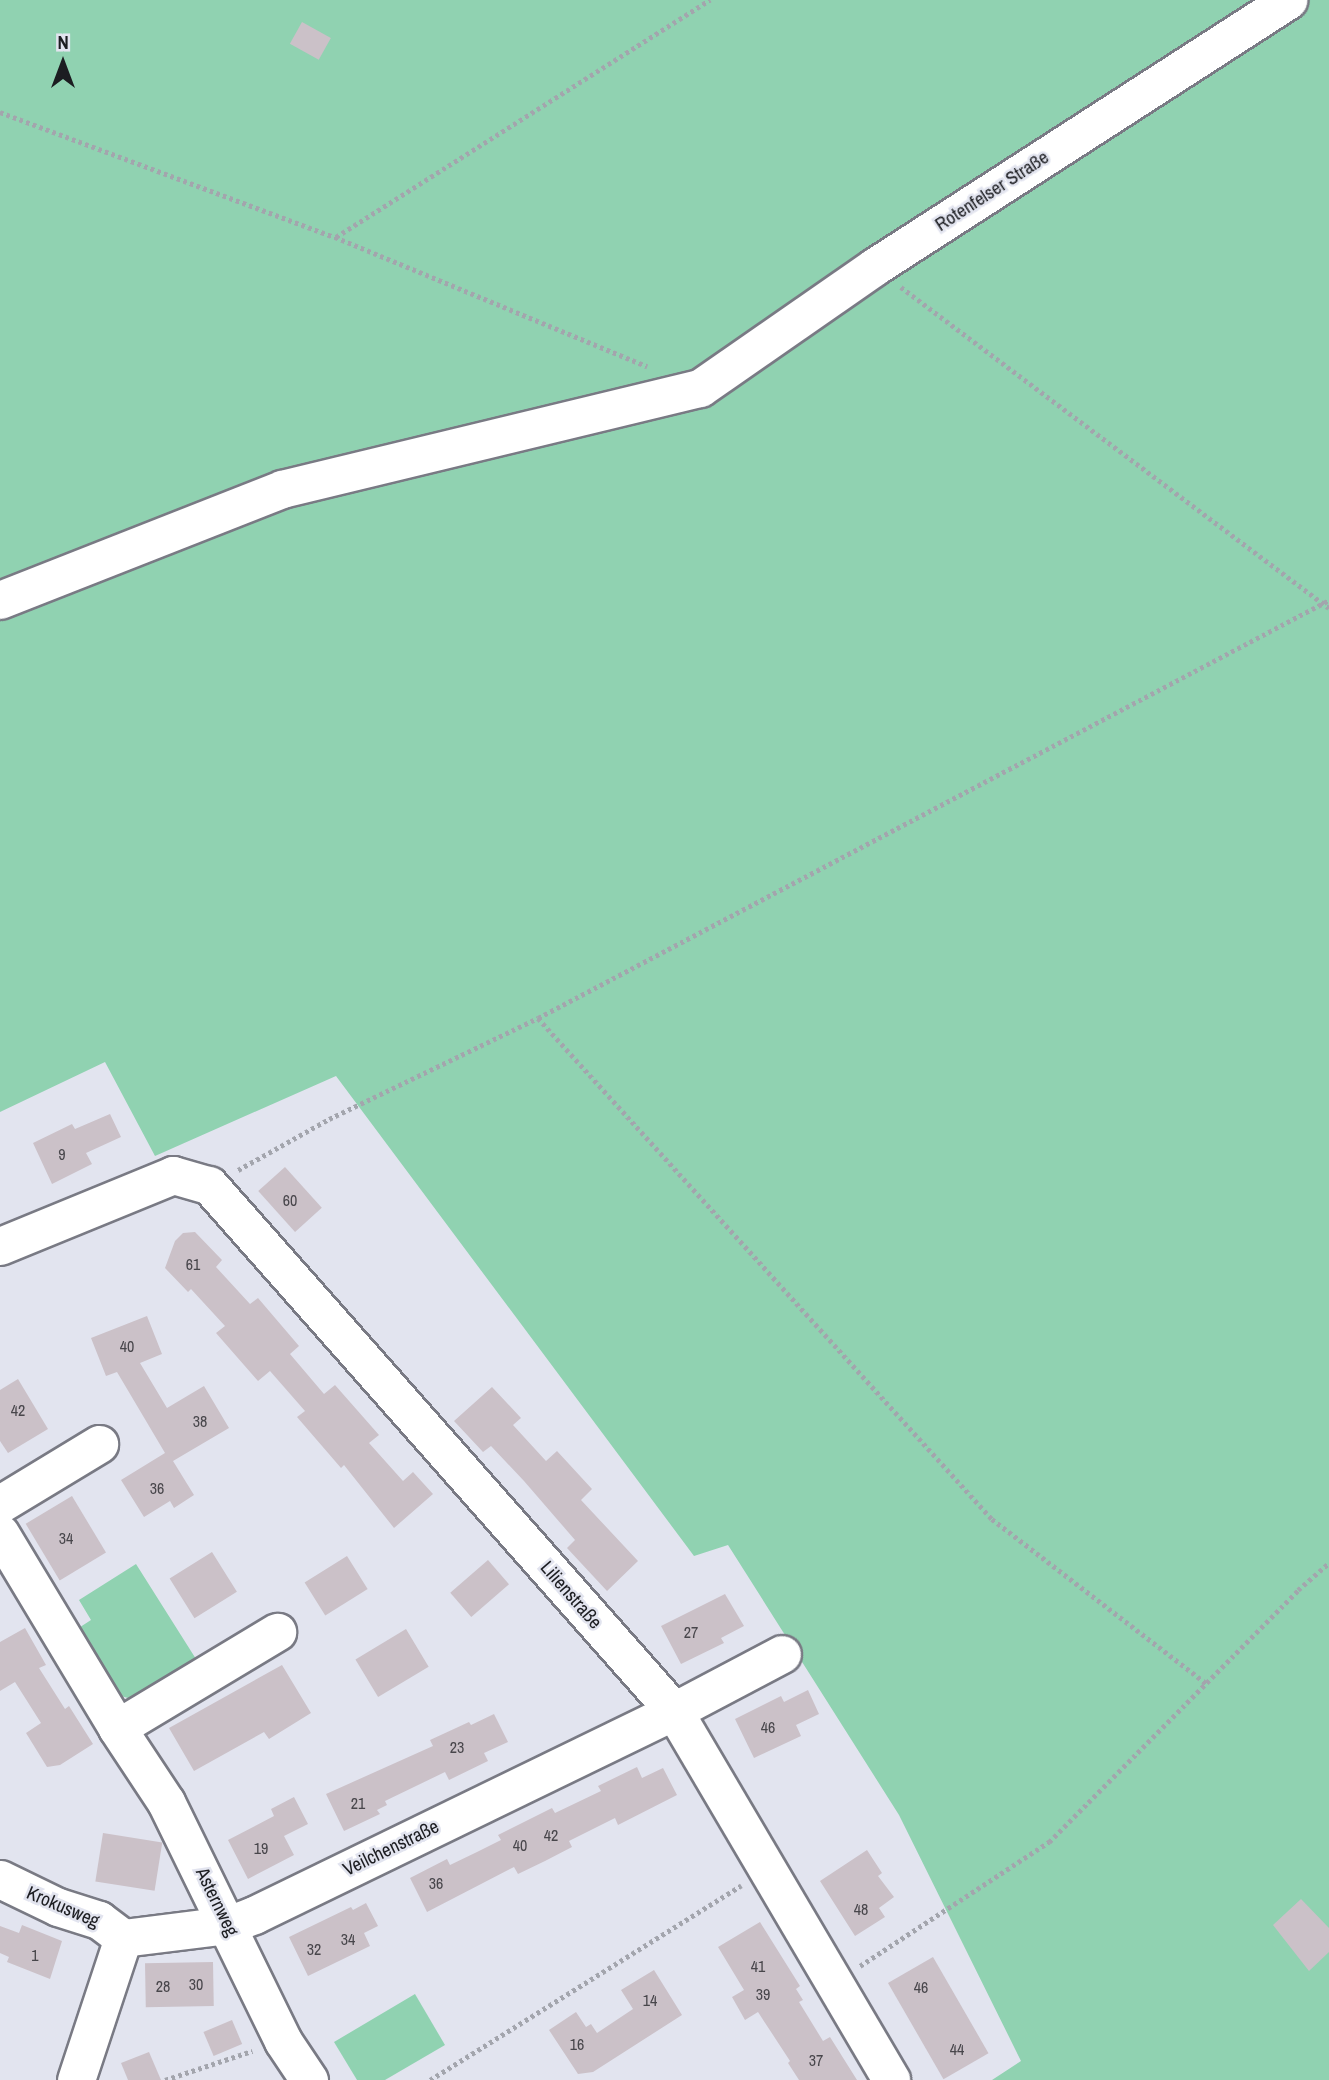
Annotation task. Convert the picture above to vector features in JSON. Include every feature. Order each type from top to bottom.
[{"type":"street","name":"Rotenfelser Straße","points":[[0,600],[282,488],[700,388],[874,267],[1288,0]]},
{"type":"street","points":[[0,1247],[173,1175],[209,1185]]},
{"type":"street","name":"Lilienstraße","points":[[209,1185],[674,1712],[836,1982],[891,2080]]},
{"type":"street","points":[[0,1504],[99,1444]]},
{"type":"street","name":"Asternweg","points":[[0,1533],[117,1728],[166,1802],[283,2041],[309,2080]]},
{"type":"street","points":[[117,1728],[278,1632]]},
{"type":"street","name":"Veilchenstraße","points":[[123,1938],[228,1924],[674,1712],[782,1654]]},
{"type":"street","name":"Krokusweg","points":[[0,1879],[58,1907],[99,1920],[123,1938]]},
{"type":"street","points":[[76,2080],[123,1938]]},
{"type":"path","points":[[335,237],[710,0]]},
{"type":"path","points":[[0,112],[335,237],[649,367]]},
{"type":"path","points":[[874,267],[1326,601],[1329,608]]},
{"type":"path","points":[[209,1185],[328,1119],[538,1018],[1326,601]]},
{"type":"path","points":[[538,1018],[992,1519],[1206,1683]]},
{"type":"path","points":[[836,1982],[1049,1842],[1298,1590],[1329,1563]]},
{"type":"path","points":[[430,2080],[768,1867]]},
{"type":"path","points":[[165,2080],[283,2041]]},
{"type":"green space","points":[[0,0],[1329,0],[1329,2080],[992,2080],[1021,2061],[899,1815],[728,1545],[694,1556],[336,1076],[155,1156],[105,1062],[0,1112]]},
{"type":"green space","points":[[136,1564],[196,1659],[135,1697],[128,1698],[114,1694],[74,1631],[91,1620],[79,1600]]},
{"type":"green space","points":[[415,1994],[445,2045],[385,2080],[357,2080],[334,2042]]},
{"type":"building","points":[[302,22],[331,38],[319,60],[290,44]]},
{"type":"building","points":[[110,1114],[121,1137],[86,1153],[92,1164],[52,1184],[33,1143],[72,1124],[75,1129]]},
{"type":"building","points":[[285,1167],[322,1208],[295,1232],[258,1191]]},
{"type":"building","points":[[195,1232],[222,1260],[216,1267],[250,1304],[258,1298],[299,1346],[290,1354],[324,1394],[335,1385],[379,1435],[369,1443],[403,1481],[413,1472],[433,1494],[394,1528],[344,1465],[341,1468],[297,1417],[305,1411],[270,1371],[258,1381],[216,1333],[225,1326],[191,1289],[188,1292],[165,1268],[175,1241],[183,1233]]},
{"type":"building","points":[[147,1316],[162,1354],[140,1363],[167,1408],[204,1386],[229,1428],[173,1461],[194,1495],[174,1508],[170,1501],[144,1517],[121,1480],[165,1453],[117,1372],[106,1376],[91,1338]]},
{"type":"building","points":[[18,1379],[48,1429],[8,1453],[0,1441],[0,1390]]},
{"type":"building","points":[[492,1387],[521,1418],[513,1425],[546,1461],[557,1451],[592,1489],[581,1500],[638,1561],[607,1591],[567,1548],[575,1540],[524,1481],[491,1446],[483,1452],[454,1421]]},
{"type":"building","points":[[72,1496],[106,1553],[60,1580],[26,1524]]},
{"type":"building","points":[[212,1552],[237,1592],[195,1618],[170,1578]]},
{"type":"building","points":[[347,1556],[368,1589],[325,1616],[305,1582]]},
{"type":"building","points":[[488,1560],[509,1584],[471,1617],[450,1593]]},
{"type":"building","points":[[725,1594],[744,1626],[721,1638],[724,1643],[681,1664],[661,1626]]},
{"type":"building","points":[[25,1628],[46,1665],[39,1668],[65,1709],[69,1706],[93,1744],[60,1765],[47,1767],[26,1733],[41,1723],[15,1682],[0,1691],[0,1642]]},
{"type":"building","points":[[406,1629],[429,1667],[378,1697],[355,1659]]},
{"type":"building","points":[[282,1665],[311,1713],[269,1739],[264,1732],[194,1771],[169,1728]]},
{"type":"building","points":[[808,1690],[819,1714],[796,1725],[801,1736],[754,1758],[735,1719],[781,1696],[784,1702]]},
{"type":"building","points":[[494,1714],[508,1742],[484,1753],[488,1761],[449,1780],[445,1772],[385,1801],[387,1805],[377,1810],[380,1814],[344,1831],[326,1794],[433,1746],[430,1740]]},
{"type":"building","points":[[637,1767],[642,1778],[663,1768],[677,1795],[618,1825],[615,1818],[569,1841],[572,1847],[545,1861],[518,1874],[514,1867],[427,1912],[410,1878],[447,1859],[450,1865],[477,1852],[501,1840],[498,1835],[552,1808],[555,1813],[601,1791],[598,1786]]},
{"type":"building","points":[[294,1797],[308,1824],[284,1836],[294,1855],[248,1879],[228,1840],[274,1816],[271,1809]]},
{"type":"building","points":[[103,1833],[162,1842],[155,1891],[95,1881]]},
{"type":"building","points":[[867,1850],[882,1873],[878,1876],[894,1897],[879,1908],[885,1917],[855,1936],[820,1881]]},
{"type":"building","points":[[1301,1899],[1329,1928],[1329,1952],[1309,1971],[1273,1925]]},
{"type":"building","points":[[366,1903],[378,1926],[364,1933],[370,1946],[308,1976],[289,1937],[351,1907],[353,1910]]},
{"type":"building","points":[[760,1922],[800,1986],[796,1989],[803,2000],[799,2002],[823,2041],[830,2037],[857,2080],[799,2080],[788,2063],[790,2061],[758,2012],[745,2020],[732,1997],[744,1990],[718,1947]]},
{"type":"building","points":[[22,1925],[62,1941],[50,1979],[7,1962],[9,1957],[0,1953],[0,1926],[19,1933]]},
{"type":"building","points":[[933,1957],[988,2053],[943,2079],[888,1983]]},
{"type":"building","points":[[213,1962],[214,2006],[146,2007],[145,1963]]},
{"type":"building","points":[[654,1970],[682,2015],[593,2072],[578,2074],[549,2030],[576,2012],[586,2027],[591,2024],[597,2033],[633,2009],[621,1990]]},
{"type":"building","points":[[232,2020],[242,2044],[214,2056],[203,2032]]},
{"type":"building","points":[[149,2052],[161,2080],[128,2080],[121,2063]]}]
